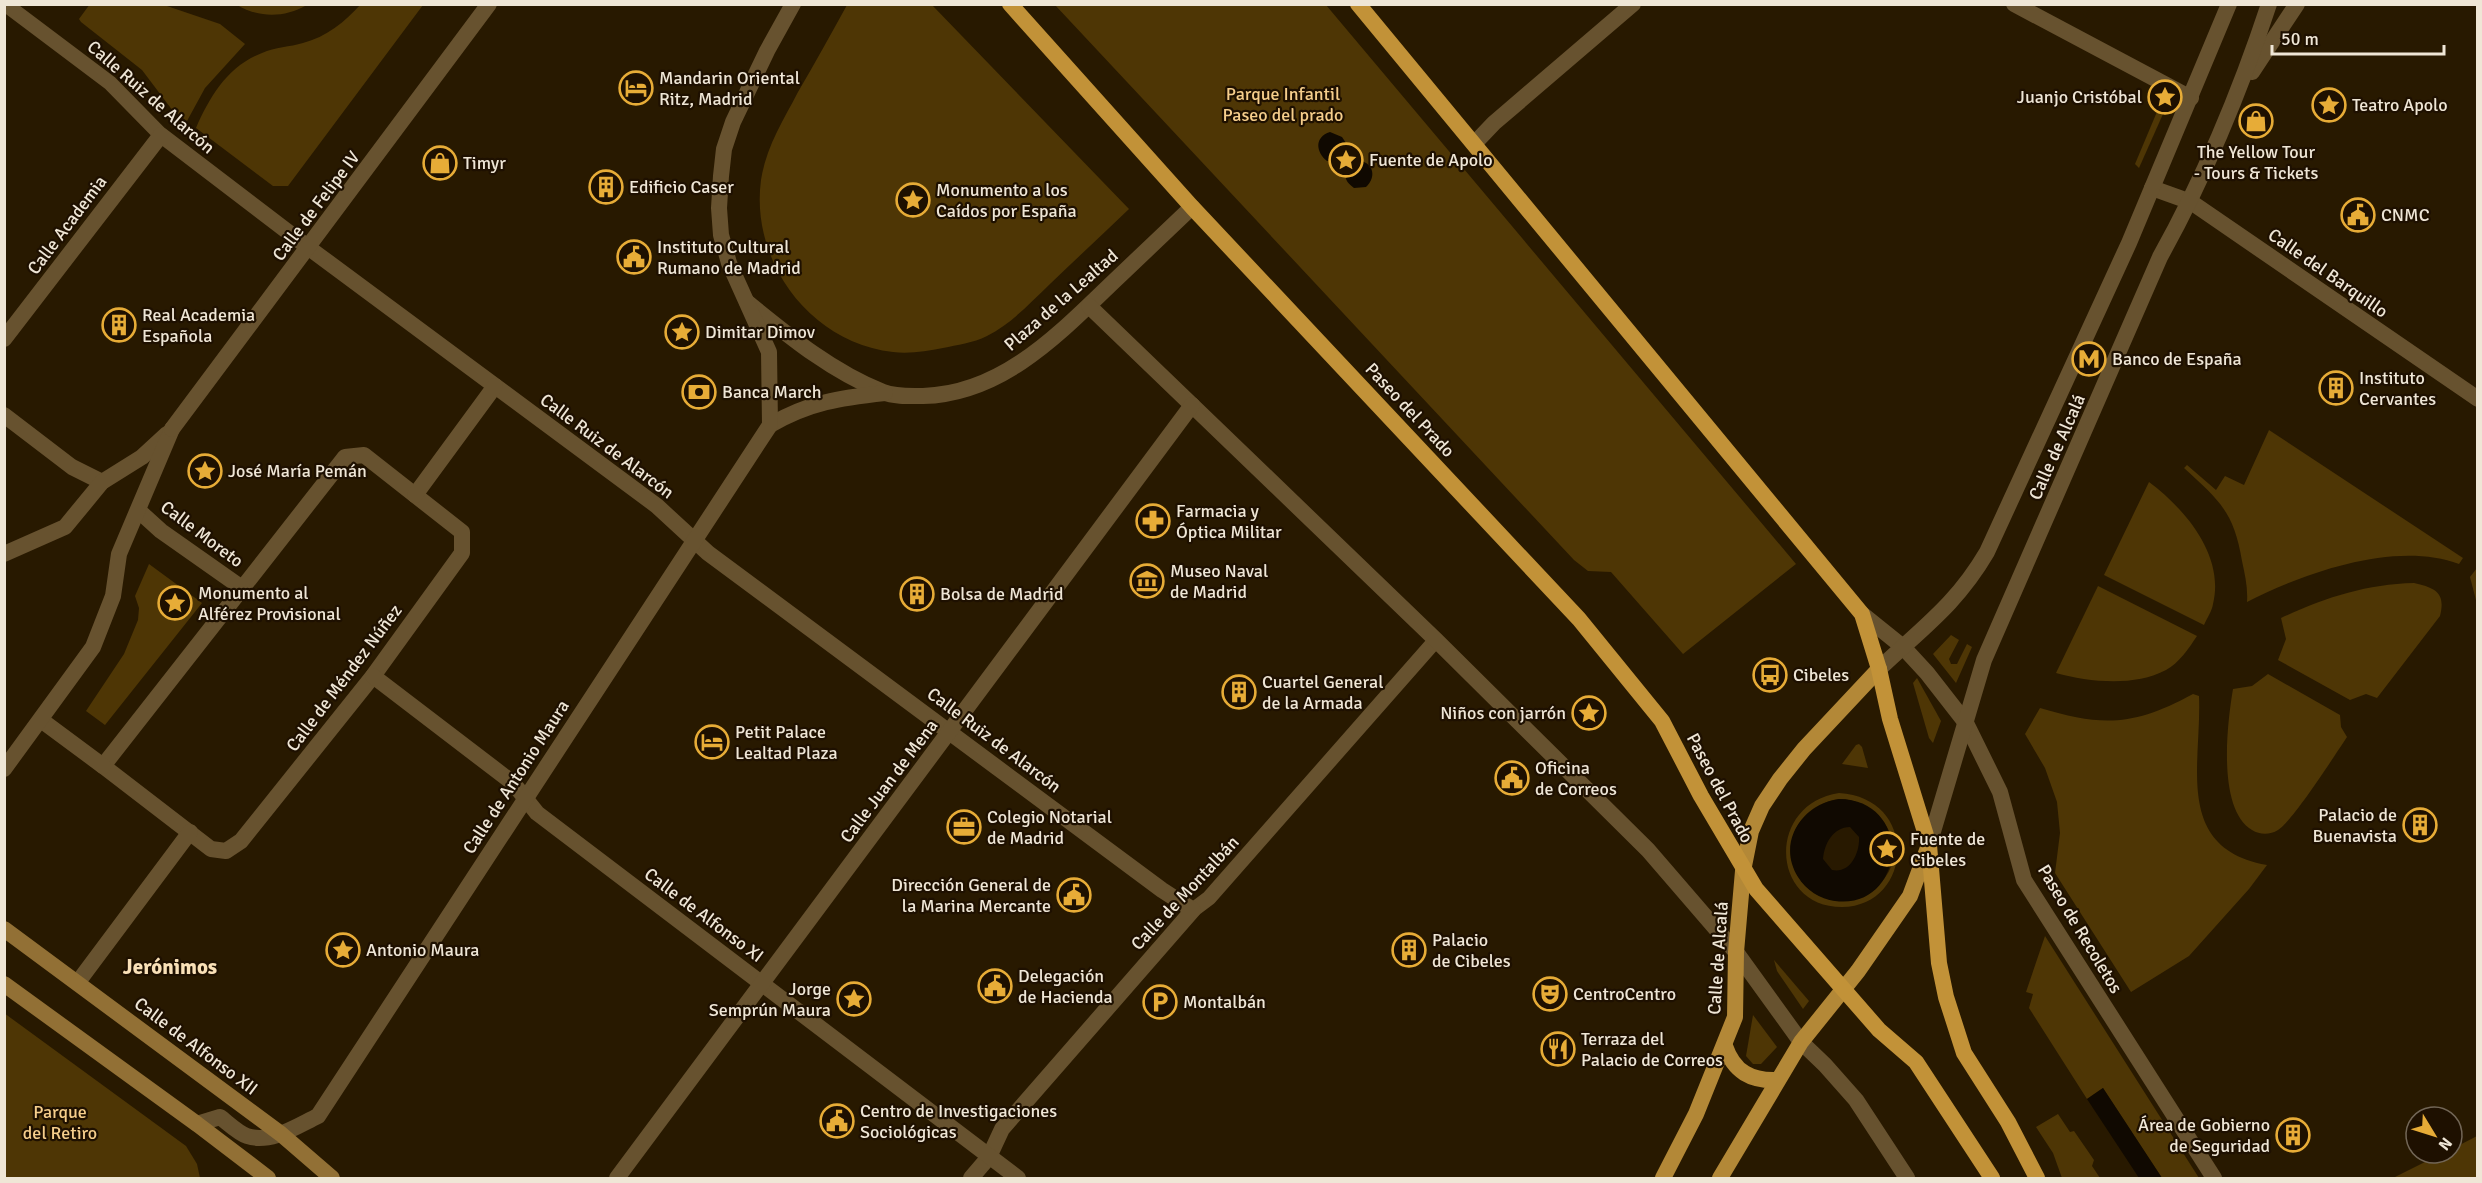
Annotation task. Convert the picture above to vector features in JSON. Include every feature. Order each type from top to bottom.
[{"type":"highway","name":"Paseo del Prado","points":[[1010,4],[1192,207],[1579,619],[1662,721],[1743,871],[1756,889],[1844,989]]},
{"type":"highway","points":[[1358,4],[1863,614],[1890,719],[1929,846],[1939,963],[1959,1041],[1964,1053],[2008,1122],[2037,1179]]},
{"type":"highway","points":[[1844,989],[1879,1030],[1916,1062],[1992,1179]]},
{"type":"main road","name":"Calle de Alcalá","points":[[1663,1179],[1696,1114],[1735,1017],[1736,952],[1743,871],[1751,831],[1762,806],[1804,748],[1879,669]]},
{"type":"main road","points":[[1720,1179],[1801,1042],[1889,929],[1910,896],[1929,846]]},
{"type":"main road","name":"Calle de Alfonso XII","points":[[4,929],[281,1134],[332,1179]]},
{"type":"main road","points":[[4,984],[197,1124],[268,1179]]},
{"type":"main road","points":[[1725,1046],[1729,1059],[1737,1069],[1754,1078],[1777,1080]]},
{"type":"street","name":"Calle Ruiz de Alarcón","points":[[5,4],[110,83],[161,135],[309,248],[657,506],[694,542],[1162,890],[1193,910]]},
{"type":"street","name":"Calle de Felipe IV","points":[[4,554],[65,527],[102,482],[142,457],[172,429],[489,4]]},
{"type":"street","name":"Plaza de la Lealtad","points":[[793,4],[767,51],[724,149],[719,208],[721,235],[729,263],[747,302],[820,360],[885,393],[934,396],[986,382],[1032,356],[1089,306],[1192,207]]},
{"type":"street","points":[[1474,144],[1494,123],[1633,4]]},
{"type":"street","points":[[2014,4],[2191,98]]},
{"type":"street","name":"Calle de Alcalá","points":[[1879,669],[1934,621],[1954,600],[1987,552],[2072,369],[2152,188],[2229,4]]},
{"type":"street","name":"Calle de Alcalá","points":[[1929,846],[1984,660],[2160,257],[2191,202],[2239,93],[2269,4]]},
{"type":"street","points":[[2239,93],[2297,4]]},
{"type":"street","name":"Calle Academia","points":[[4,339],[161,135]]},
{"type":"street","name":"Calle del Barquillo","points":[[2152,188],[2191,202],[2478,399]]},
{"type":"street","points":[[747,302],[769,352],[770,425]]},
{"type":"street","points":[[1089,306],[1436,640],[1648,850],[1736,952],[1801,1042],[1856,1100],[1907,1179]]},
{"type":"street","points":[[415,495],[495,386]]},
{"type":"street","name":"Calle de Antonio Maura","points":[[281,1134],[318,1116],[770,425],[793,412],[832,399],[885,393]]},
{"type":"street","name":"Calle Juan de Mena","points":[[617,1179],[1192,405]]},
{"type":"street","points":[[4,415],[72,466],[102,482]]},
{"type":"street","name":"Calle de Felipe IV","points":[[4,769],[93,647],[113,596],[119,554],[172,429]]},
{"type":"street","name":"Calle de Méndez Núñez","points":[[41,720],[211,849],[226,851],[241,841],[373,676],[462,553],[462,532],[364,455],[345,457],[102,766]]},
{"type":"street","name":"Calle Moreto","points":[[139,511],[161,531],[242,588]]},
{"type":"street","name":"Paseo de Recoletos","points":[[1863,614],[1903,647],[1927,673],[1966,723],[2000,792],[2024,880],[2214,1179]]},
{"type":"street","name":"Calle de Montalbán","points":[[971,1179],[989,1157],[1002,1129],[1193,910],[1209,898],[1436,640]]},
{"type":"street","name":"Calle de Alfonso XI","points":[[373,676],[513,783],[537,813],[1018,1179]]},
{"type":"street","points":[[78,982],[190,832]]},
{"type":"street","points":[[197,1124],[220,1117],[246,1136],[281,1134]]},
{"type":"green space","points":[[90,4],[164,5],[220,24],[245,44],[205,88],[187,121],[173,111],[142,70],[81,22],[79,19]]},
{"type":"green space","points":[[361,4],[423,5],[288,186],[273,186],[196,128],[214,94],[239,66],[267,51],[320,37],[342,23]]},
{"type":"green space","points":[[237,5],[307,5],[272,15],[254,12]]},
{"type":"green space","points":[[847,5],[932,5],[1129,209],[1020,313],[996,331],[982,338],[959,345],[912,352],[893,352],[863,345],[836,333],[812,315],[792,293],[776,268],[765,240],[760,210],[763,168],[781,124]]},
{"type":"green space","name":"Parque Infantil Paseo del prado","points":[[1055,5],[1326,5],[1796,564],[1683,654],[1611,572],[1588,571],[1574,560]]},
{"type":"green space","points":[[2159,107],[2163,114],[2139,168],[2135,164]]},
{"type":"green space","points":[[2269,430],[2463,558],[2459,564],[2434,558],[2407,556],[2350,563],[2295,580],[2247,602],[2239,544],[2229,518],[2207,489],[2184,468],[2187,465],[2216,490],[2225,476],[2244,485]]},
{"type":"green space","points":[[2149,482],[2188,519],[2199,534],[2207,551],[2213,568],[2215,586],[2212,607],[2204,625],[2104,575]]},
{"type":"green space","points":[[149,564],[202,603],[105,725],[86,711],[124,654],[138,620],[139,608],[135,596]]},
{"type":"green space","points":[[2477,568],[2477,604],[2470,577]]},
{"type":"green space","points":[[2414,583],[2437,592],[2441,601],[2440,616],[2377,698],[2366,694],[2350,700],[2278,660],[2286,639],[2281,618],[2346,593],[2379,586]]},
{"type":"green space","points":[[2098,586],[2197,636],[2187,650],[2166,670],[2140,679],[2111,681],[2083,679],[2056,673]]},
{"type":"green space","points":[[1951,635],[1959,640],[1949,659],[1951,664],[1957,664],[1967,644],[1972,647],[1956,683],[1933,654]]},
{"type":"green space","points":[[2268,674],[2340,715],[2341,727],[2347,737],[2293,815],[2278,830],[2265,834],[2252,830],[2241,819],[2233,804],[2227,765],[2227,743],[2233,689],[2252,686]]},
{"type":"green space","points":[[1917,678],[1941,721],[1933,743],[1929,738],[1913,683]]},
{"type":"green space","points":[[2193,694],[2199,696],[2197,774],[2199,799],[2205,822],[2217,841],[2237,856],[2267,865],[2249,889],[2189,956],[2131,992],[2055,873],[2060,833],[2057,802],[2045,768],[2025,734],[2040,708],[2082,718],[2118,720],[2135,718],[2153,712]]},
{"type":"green space","points":[[1859,744],[1868,768],[1842,764],[1856,745]]},
{"type":"green space","points":[[1839,793],[1865,799],[1884,813],[1894,831],[1898,852],[1894,872],[1883,889],[1866,902],[1842,907],[1818,903],[1801,891],[1790,874],[1786,854],[1789,834],[1799,815],[1815,801]],"holes":[[[1839,799],[1853,801],[1877,815],[1886,826],[1892,838],[1894,852],[1891,866],[1884,879],[1837,901],[1816,894],[1802,882],[1794,866],[1791,849],[1795,832],[1804,817],[1819,806]]]},
{"type":"green space","points":[[2045,936],[2199,1178],[2162,1178],[2103,1088],[2087,1099],[2029,1008],[2033,994],[2026,992]]},
{"type":"green space","points":[[1774,960],[1809,1001],[1803,1009],[1777,971]]},
{"type":"green space","name":"Parque del Retiro","points":[[4,1013],[186,1146],[197,1164],[200,1178],[5,1178]]},
{"type":"green space","points":[[1753,1015],[1777,1047],[1761,1064],[1753,1064],[1746,1056]]},
{"type":"green space","points":[[2058,1114],[2070,1132],[2074,1131],[2094,1160],[2092,1166],[2100,1178],[2062,1178],[2053,1153],[2036,1127]]},
{"type":"green space","points":[[2477,1136],[2477,1178],[2393,1178],[2419,1165],[2464,1165],[2464,1143]]},
{"type":"shaded area","name":"Fuente de Apolo","points":[[1330,132],[1342,137],[1346,143],[1345,152],[1353,161],[1364,162],[1371,168],[1372,177],[1366,187],[1354,188],[1346,180],[1346,168],[1338,160],[1327,161],[1323,157],[1318,145],[1319,141],[1321,137]]},
{"type":"shaded area","points":[[1839,799],[1864,804],[1880,817],[1890,834],[1892,854],[1887,873],[1876,889],[1858,899],[1835,901],[1819,896],[1801,882],[1792,864],[1790,851],[1797,827],[1814,808]],"holes":[[[1850,827],[1859,837],[1856,856],[1849,866],[1832,870],[1823,859],[1830,837],[1839,830]]]},
{"type":"shaded area","points":[[2103,1088],[2162,1178],[2139,1178],[2087,1099]]},
{"type":"place","name":"Mandarin Oriental Ritz, Madrid","points":[[636,88]]},
{"type":"place","name":"Juanjo Cristóbal","points":[[2165,97]]},
{"type":"place","name":"Teatro Apolo","points":[[2329,105]]},
{"type":"place","name":"The Yellow Tour - Tours & Tickets","points":[[2256,121]]},
{"type":"place","name":"Fuente de Apolo","points":[[1346,160]]},
{"type":"place","name":"Timyr","points":[[440,163]]},
{"type":"place","name":"Edificio Caser","points":[[606,187]]},
{"type":"place","name":"Monumento a los Caídos por España","points":[[913,200]]},
{"type":"place","name":"CNMC","points":[[2358,215]]},
{"type":"place","name":"Instituto Cultural Rumano de Madrid","points":[[634,257]]},
{"type":"place","name":"Real Academia Española","points":[[119,325]]},
{"type":"place","name":"Dimitar Dimov","points":[[682,332]]},
{"type":"place","name":"Banco de España","points":[[2089,359]]},
{"type":"place","name":"Instituto Cervantes","points":[[2336,388]]},
{"type":"place","name":"Banca March","points":[[699,392]]},
{"type":"place","name":"José María Pemán","points":[[205,471]]},
{"type":"place","name":"Farmacia y Óptica Militar","points":[[1153,521]]},
{"type":"place","name":"Museo Naval de Madrid","points":[[1147,581]]},
{"type":"place","name":"Bolsa de Madrid","points":[[917,594]]},
{"type":"place","name":"Monumento al Alférez Provisional","points":[[175,603]]},
{"type":"place","name":"Cibeles","points":[[1770,675]]},
{"type":"place","name":"Cuartel General de la Armada","points":[[1239,692]]},
{"type":"place","name":"Niños con jarrón","points":[[1589,713]]},
{"type":"place","name":"Petit Palace Lealtad Plaza","points":[[712,742]]},
{"type":"place","name":"Oficina de Correos","points":[[1512,778]]},
{"type":"place","name":"Palacio de Buenavista","points":[[2420,825]]},
{"type":"place","name":"Colegio Notarial de Madrid","points":[[964,827]]},
{"type":"place","name":"Fuente de Cibeles","points":[[1887,849]]},
{"type":"place","name":"Dirección General de la Marina Mercante","points":[[1074,895]]},
{"type":"place","name":"Antonio Maura","points":[[343,950]]},
{"type":"place","name":"Palacio de Cibeles","points":[[1409,950]]},
{"type":"place","name":"Delegación de Hacienda","points":[[995,986]]},
{"type":"place","name":"CentroCentro","points":[[1550,994]]},
{"type":"place","name":"Jorge Semprún Maura","points":[[854,999]]},
{"type":"place","name":"Montalbán","points":[[1160,1002]]},
{"type":"place","name":"Terraza del Palacio de Correos","points":[[1558,1049]]},
{"type":"place","name":"Centro de Investigaciones Sociológicas","points":[[837,1121]]},
{"type":"place","name":"Área de Gobierno de Seguridad","points":[[2293,1135]]},
{"type":"district","name":"Jerónimos","points":[[170,967]]}]
